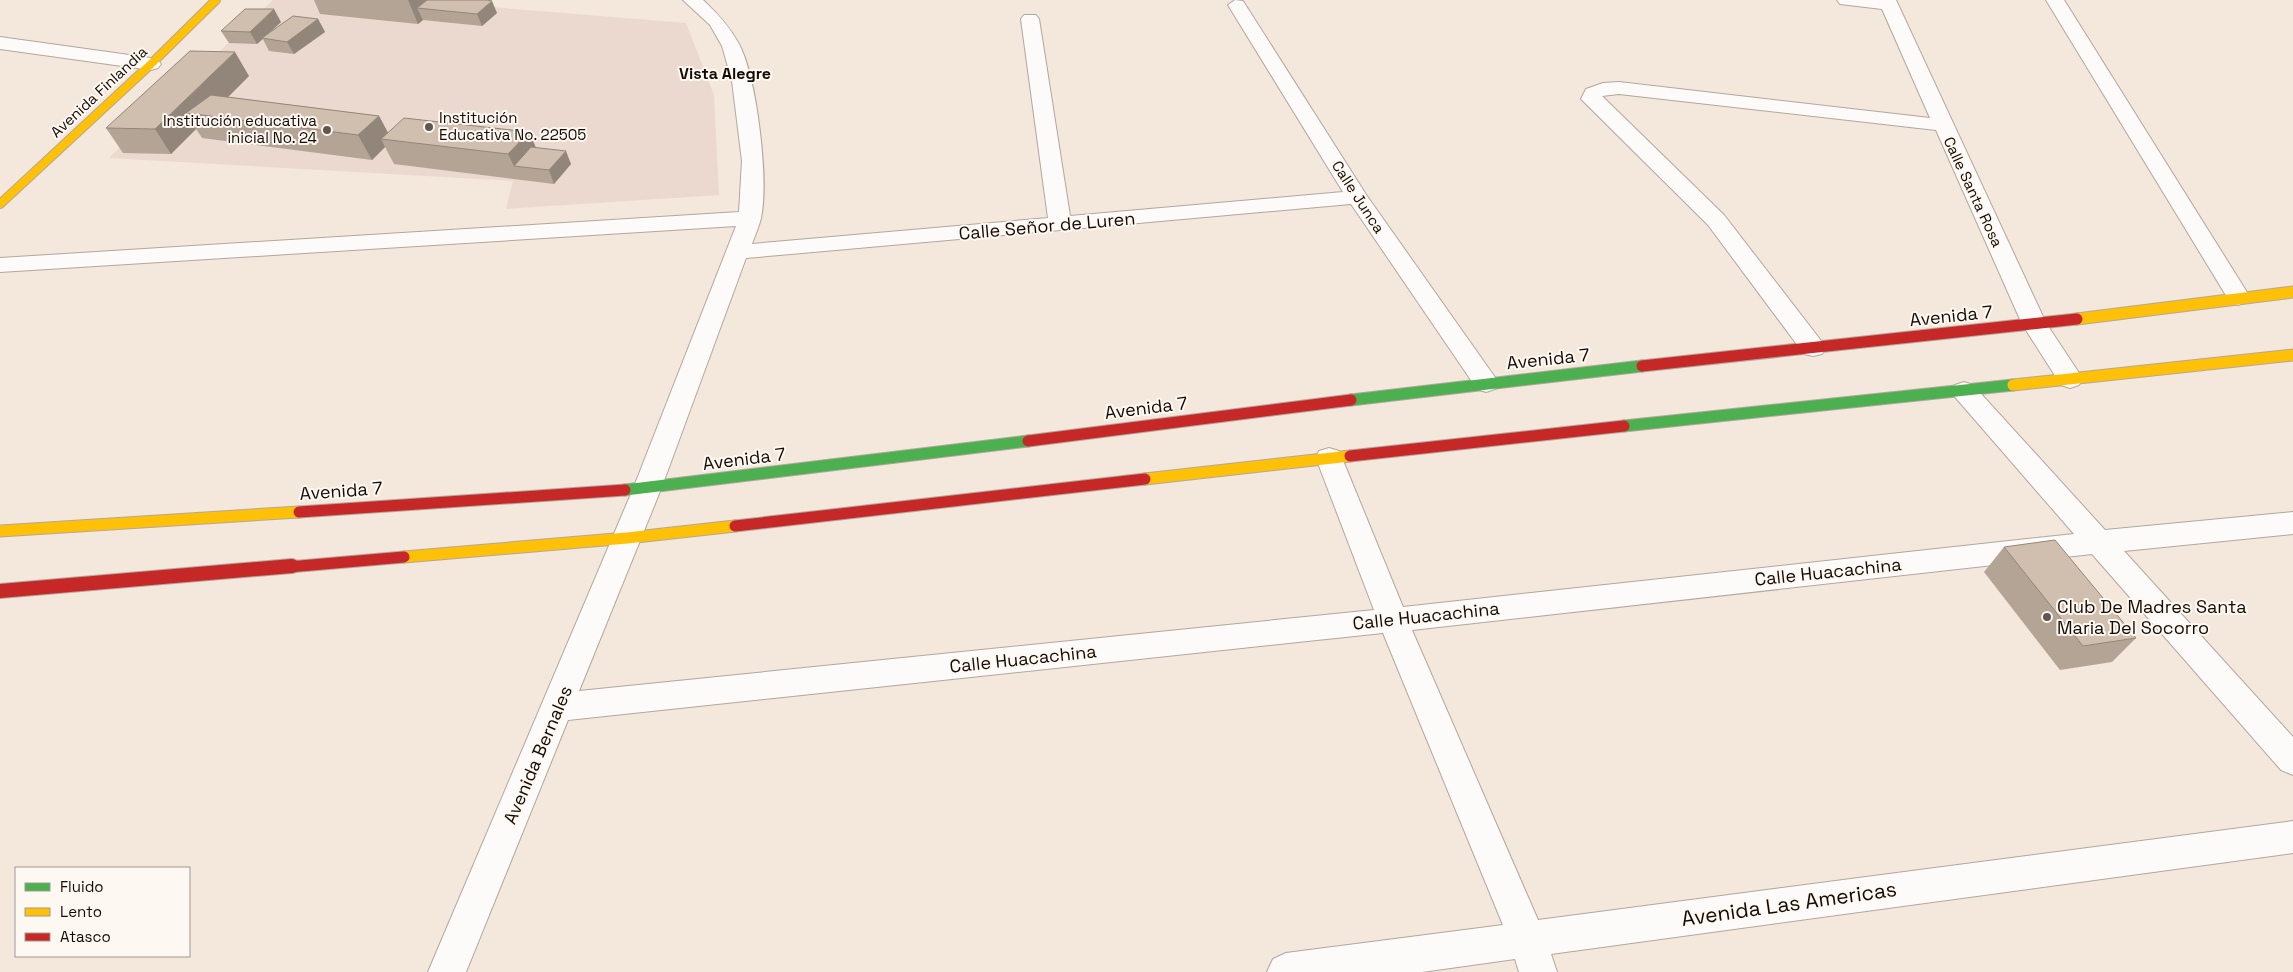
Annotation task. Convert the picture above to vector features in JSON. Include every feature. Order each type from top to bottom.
[{"type":"street","name":"Avenida Finlandia","points":[[0,204],[151,64],[216,0]]},
{"type":"street","name":"Avenida Bernales","points":[[447,972],[648,489],[750,218],[753,161],[742,81],[731,46],[717,22],[692,0]]},
{"type":"street","points":[[1846,0],[1887,2]]},
{"type":"street","points":[[2055,0],[2238,297]]},
{"type":"street","name":"Calle Santa Rosa","points":[[1887,2],[2034,324],[2070,380]]},
{"type":"street","name":"Calle Junca","points":[[1237,5],[1357,197],[1486,383]]},
{"type":"street","points":[[1030,19],[1060,225]]},
{"type":"street","points":[[0,43],[151,64]]},
{"type":"street","points":[[1813,348],[1716,220],[1591,99],[1593,93],[1603,88],[1619,88],[1942,125]]},
{"type":"street","name":"Calle Señor de Luren","points":[[737,252],[1060,225],[1357,197]]},
{"type":"street","points":[[0,265],[750,218]]},
{"type":"street","name":"Avenida 7","points":[[0,531],[648,489],[1486,383],[2034,324],[2238,297],[2293,292]]},
{"type":"street","points":[[0,591],[627,538],[1329,458],[2293,355]]},
{"type":"street","points":[[1964,391],[2293,760]]},
{"type":"street","points":[[1329,458],[1393,620],[1526,938],[1538,972]]},
{"type":"street","name":"Calle Huacachina","points":[[558,707],[1393,620],[2099,542],[2293,523]]},
{"type":"street","name":"Avenida Las Americas","points":[[1286,972],[1526,938],[2293,837]]},
{"type":"shaded area","name":"Institución Educativa No. 22505","points":[[273,0],[405,0],[686,23],[714,95],[719,195],[506,209],[513,181],[109,158]]},
{"type":"building","points":[[427,0],[492,1],[477,14],[417,8]]},
{"type":"building","points":[[245,9],[274,9],[250,32],[221,31]]},
{"type":"building","points":[[293,16],[318,19],[287,42],[262,38]]},
{"type":"building","points":[[190,51],[235,52],[155,129],[106,128]]},
{"type":"building","points":[[211,95],[379,116],[358,135],[186,113]]},
{"type":"building","points":[[404,118],[529,132],[508,154],[381,139]]},
{"type":"building","points":[[531,147],[566,151],[549,170],[514,166]]},
{"type":"building","points":[[2055,540],[2136,638],[2083,646],[2004,547]]},
{"type":"traffic: fast","points":[[1351,400],[1642,366]]},
{"type":"traffic: fast","points":[[1624,426],[2013,385]]},
{"type":"traffic: fast","points":[[625,490],[1028,441]]},
{"type":"traffic: slow","points":[[0,204],[151,64],[216,0]]},
{"type":"traffic: slow","points":[[2077,319],[2293,292]]},
{"type":"traffic: slow","points":[[2013,385],[2293,355]]},
{"type":"traffic: slow","points":[[1145,479],[1350,456]]},
{"type":"traffic: slow","points":[[0,531],[299,512]]},
{"type":"traffic: slow","points":[[404,557],[627,538],[735,526]]},
{"type":"traffic: jam","points":[[1642,366],[2077,319]]},
{"type":"traffic: jam","points":[[1028,441],[1351,400]]},
{"type":"traffic: jam","points":[[1350,456],[1624,426]]},
{"type":"traffic: jam","points":[[735,526],[1145,479]]},
{"type":"traffic: jam","points":[[299,512],[625,490]]},
{"type":"traffic: jam","points":[[0,591],[404,557]]},
{"type":"place","name":"Institución Educativa No. 22505","points":[[429,127]]},
{"type":"place","name":"Institución educativa inicial No. 24","points":[[327,130]]},
{"type":"place","name":"Club De Madres Santa Maria Del Socorro","points":[[2047,617]]},
{"type":"district","name":"Vista Alegre","points":[[725,73]]}]
